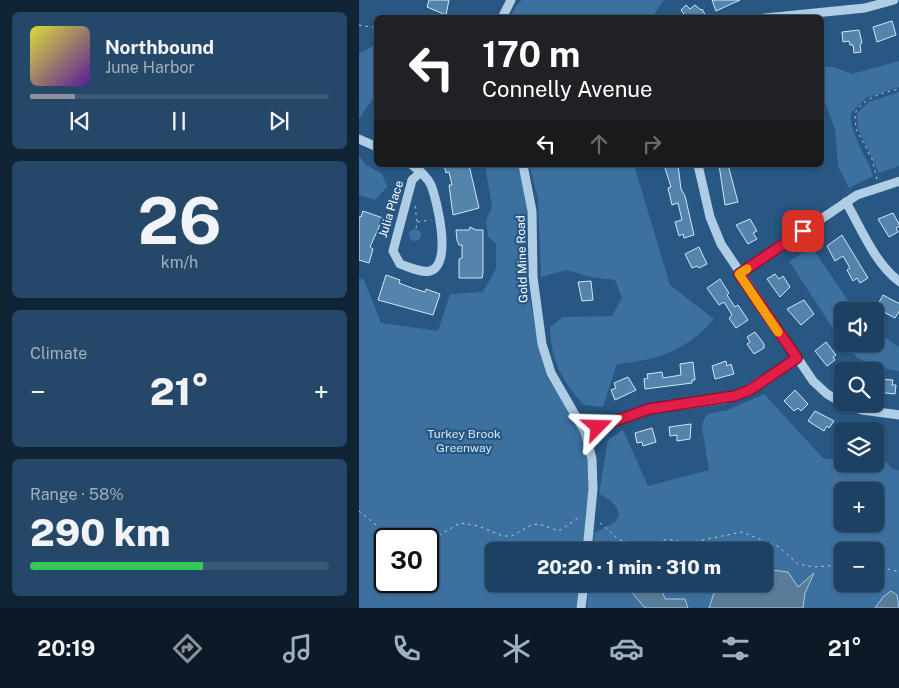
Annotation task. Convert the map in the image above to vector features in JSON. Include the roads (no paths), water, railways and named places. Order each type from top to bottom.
[{"type":"street","points":[[504,15],[511,0]]},
{"type":"street","points":[[795,15],[865,8],[894,0]]},
{"type":"street","points":[[359,138],[374,146]]},
{"type":"street","name":"Julia Place","points":[[415,167],[421,172],[431,186],[442,243],[440,263],[435,268],[427,271],[401,264],[393,250],[412,180],[421,172]]},
{"type":"street","name":"Gold Mine Road","points":[[523,167],[532,211],[533,277],[542,344],[551,373],[585,432],[593,465],[588,542]]},
{"type":"street","points":[[698,167],[710,217],[716,233],[739,274],[820,388],[834,397]]},
{"type":"street","points":[[739,274],[857,195],[899,181]]},
{"type":"street","points":[[846,202],[879,259],[889,273],[899,282]]},
{"type":"street","points":[[585,432],[640,411],[741,394],[797,358]]},
{"type":"street","points":[[877,412],[899,415]]},
{"type":"street","points":[[581,608],[583,592]]},
{"type":"park label","name":"Turkey Brook Greenway","points":[[464,441]]}]
